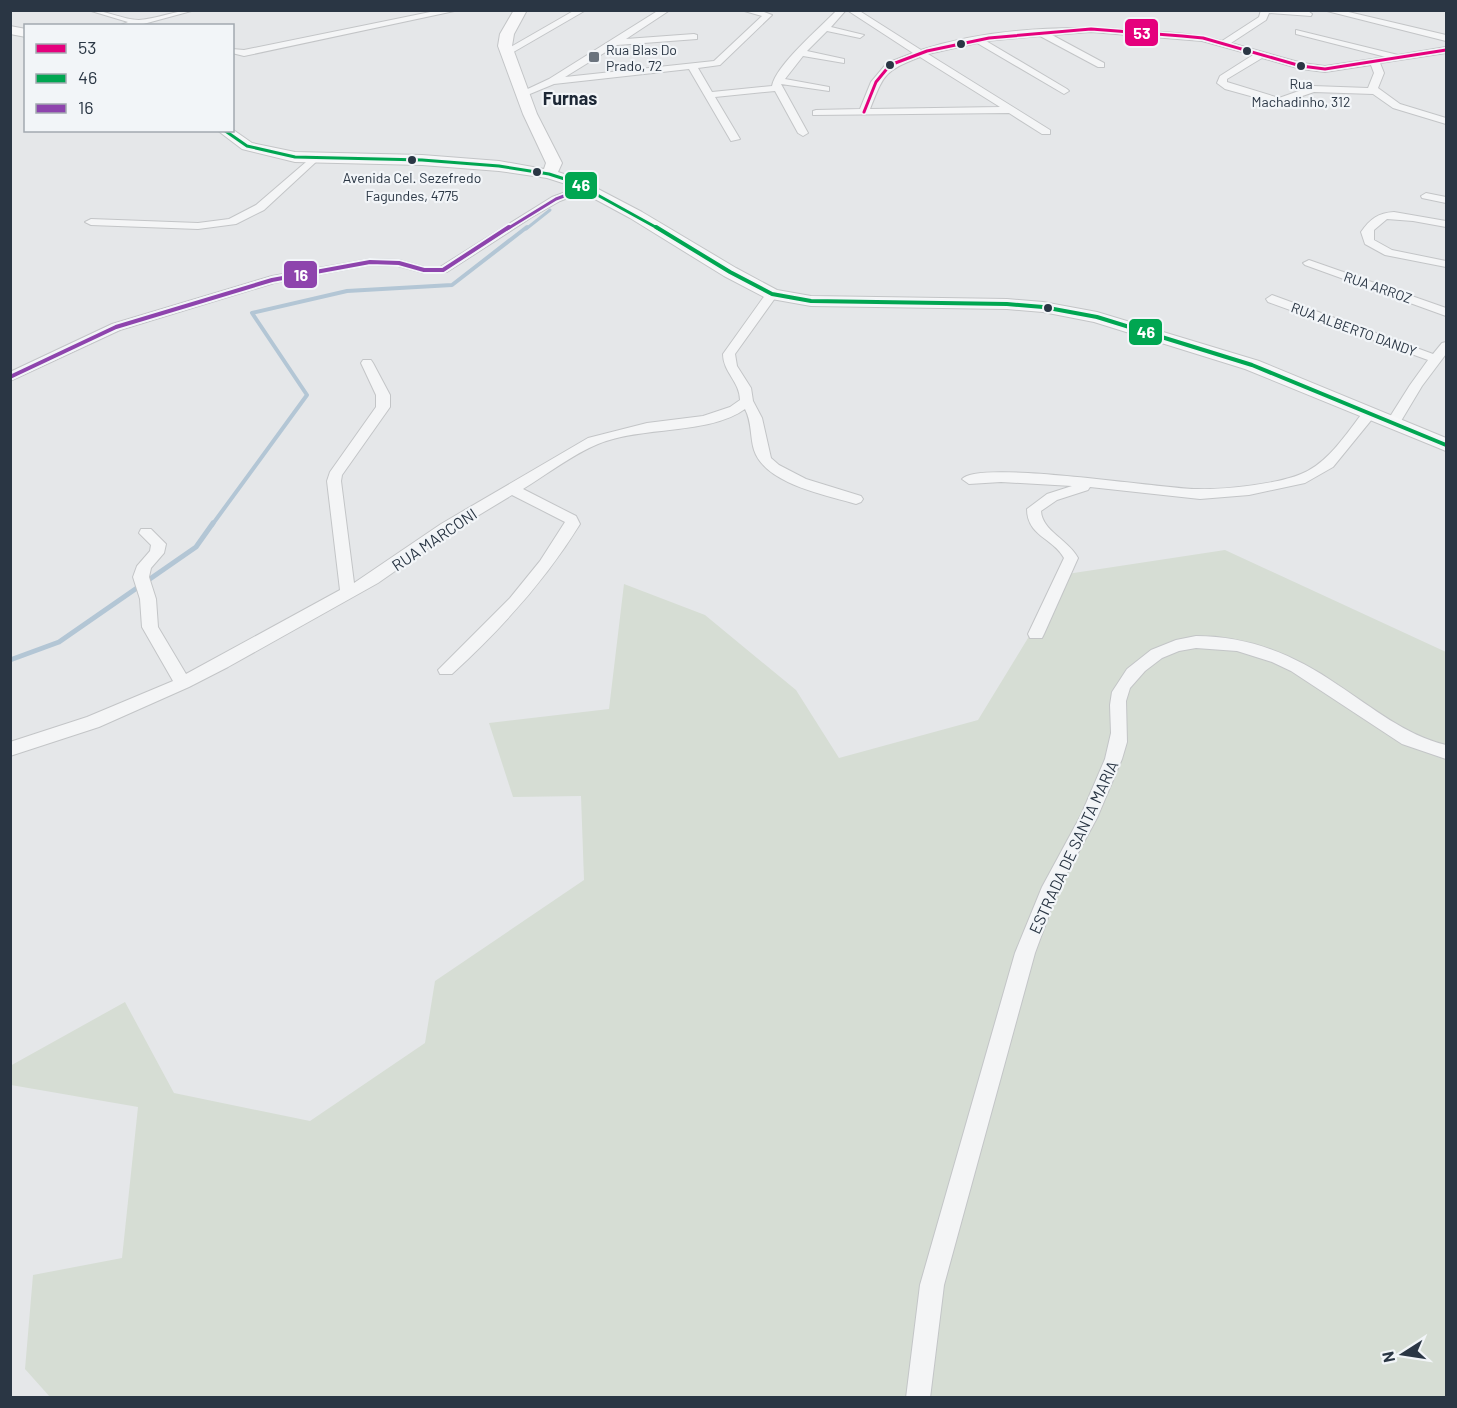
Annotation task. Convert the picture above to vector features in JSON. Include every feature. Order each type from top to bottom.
[{"type":"main road","points":[[522,12],[507,34],[507,52],[548,166]]},
{"type":"main road","points":[[227,132],[247,146],[276,154],[313,159],[422,160],[548,166],[579,185],[636,214],[754,286],[772,294],[811,301],[1007,304],[1043,307],[1097,317],[1252,365],[1446,445]]},
{"type":"street","points":[[92,10],[138,22]]},
{"type":"street","points":[[130,24],[191,10]]},
{"type":"street","points":[[235,51],[244,53],[455,10]]},
{"type":"street","points":[[507,52],[582,10]]},
{"type":"street","points":[[522,94],[552,81],[666,10]]},
{"type":"street","points":[[552,81],[693,67],[721,62],[768,15],[745,10]]},
{"type":"street","points":[[777,84],[801,53],[842,10]]},
{"type":"street","points":[[851,10],[1046,132]]},
{"type":"street","points":[[1223,44],[1263,18],[1265,10],[1308,14]]},
{"type":"street","points":[[1331,11],[1446,38]]},
{"type":"street","points":[[824,28],[860,35]]},
{"type":"street","points":[[864,112],[876,82],[885,68],[918,54],[976,39],[1099,29],[1182,36],[1223,44],[1301,66],[1324,69],[1446,50]]},
{"type":"street","points":[[1299,32],[1400,58]]},
{"type":"street","points":[[1041,33],[1101,65]]},
{"type":"street","points":[[614,42],[694,36]]},
{"type":"street","points":[[976,39],[1064,91]]},
{"type":"street","points":[[801,53],[841,61]]},
{"type":"street","points":[[1261,54],[1223,78],[1222,83],[1228,87],[1279,101],[1309,90],[1375,91],[1398,106],[1446,121]]},
{"type":"street","points":[[1375,62],[1379,69],[1373,88],[1375,91]]},
{"type":"street","points":[[693,67],[735,139]]},
{"type":"street","points":[[709,95],[777,84],[826,89]]},
{"type":"street","points":[[777,84],[803,133]]},
{"type":"street","points":[[816,113],[1010,110]]},
{"type":"street","points":[[91,222],[146,222],[196,227],[244,218],[313,159]]},
{"type":"street","points":[[10,377],[116,327],[252,284],[345,264],[370,262],[399,263],[434,271],[443,270],[528,214],[579,185]]},
{"type":"street","points":[[1426,196],[1446,200]]},
{"type":"street","points":[[1446,224],[1411,217],[1384,217],[1366,232],[1369,242],[1381,250],[1446,264]]},
{"type":"street","name":"RUA ARROZ","points":[[1309,263],[1446,312]]},
{"type":"street","points":[[772,294],[728,358],[744,385],[746,402],[755,413],[761,452],[765,461],[772,468],[786,476],[856,499]]},
{"type":"street","name":"RUA ALBERTO DANDY","points":[[1272,299],[1436,359]]},
{"type":"street","points":[[1393,423],[1416,385],[1446,346]]},
{"type":"street","points":[[348,591],[340,522],[332,493],[332,484],[339,469],[383,407],[383,395],[367,363]]},
{"type":"street","name":"RUA MARCONI","points":[[10,749],[84,725],[183,682],[258,643],[373,579],[446,528],[593,441],[647,427],[705,420],[735,410],[746,402]]},
{"type":"street","points":[[969,479],[992,477],[1104,483],[1175,494],[1200,494],[1284,484],[1305,478],[1328,464],[1370,413]]},
{"type":"street","points":[[1036,634],[1071,558],[1065,548],[1040,528],[1034,509],[1052,497],[1104,483]]},
{"type":"street","points":[[446,670],[478,642],[548,565],[573,525],[571,519],[513,490]]},
{"type":"street","points":[[146,533],[159,544],[157,553],[144,566],[141,577],[148,598],[150,627],[162,651],[183,682]]},
{"type":"street","name":"ESTRADA DE SANTA MARIA","points":[[918,1398],[932,1285],[1025,953],[1041,908],[1086,826],[1116,754],[1119,732],[1119,696],[1127,678],[1149,658],[1171,647],[1198,641],[1231,643],[1298,667],[1404,736],[1438,751],[1446,752]]},
{"type":"shaded area","points":[[1225,550],[1446,652],[1446,1397],[50,1397],[25,1369],[33,1275],[122,1258],[138,1107],[11,1085],[10,1066],[125,1002],[174,1093],[310,1121],[425,1043],[435,981],[584,880],[581,796],[513,797],[489,723],[609,709],[624,584],[705,615],[796,690],[839,758],[978,720],[1067,574]]},
{"type":"waterway","points":[[526,229],[550,210]]},
{"type":"waterway","points":[[212,525],[307,395],[252,313],[347,291],[452,285],[527,227]]},
{"type":"waterway","points":[[10,660],[59,642],[196,547],[213,523]]},
{"type":"transit line","name":"53","points":[[864,112],[876,82],[890,65],[927,51],[989,38],[1091,29],[1182,36],[1203,38],[1301,66],[1325,69],[1446,50]]},
{"type":"transit line","name":"46","points":[[227,132],[247,146],[295,157],[422,160],[499,166],[549,174],[574,182],[636,215],[730,272],[772,294],[811,301],[1007,304],[1043,307],[1097,317],[1252,365],[1446,445]]},
{"type":"transit line","name":"16","points":[[10,377],[116,327],[272,280],[370,262],[399,263],[424,270],[443,270],[528,215],[556,199],[585,188]]},
{"type":"place","name":"Rua Blas Do Prado, 72","points":[[594,57]]},
{"type":"place","name":"Rua Machadinho, 312","points":[[1301,66]]},
{"type":"place","name":"Avenida Cel. Sezefredo Fagundes, 4775","points":[[412,160]]},
{"type":"district","name":"Furnas","points":[[570,98]]}]
